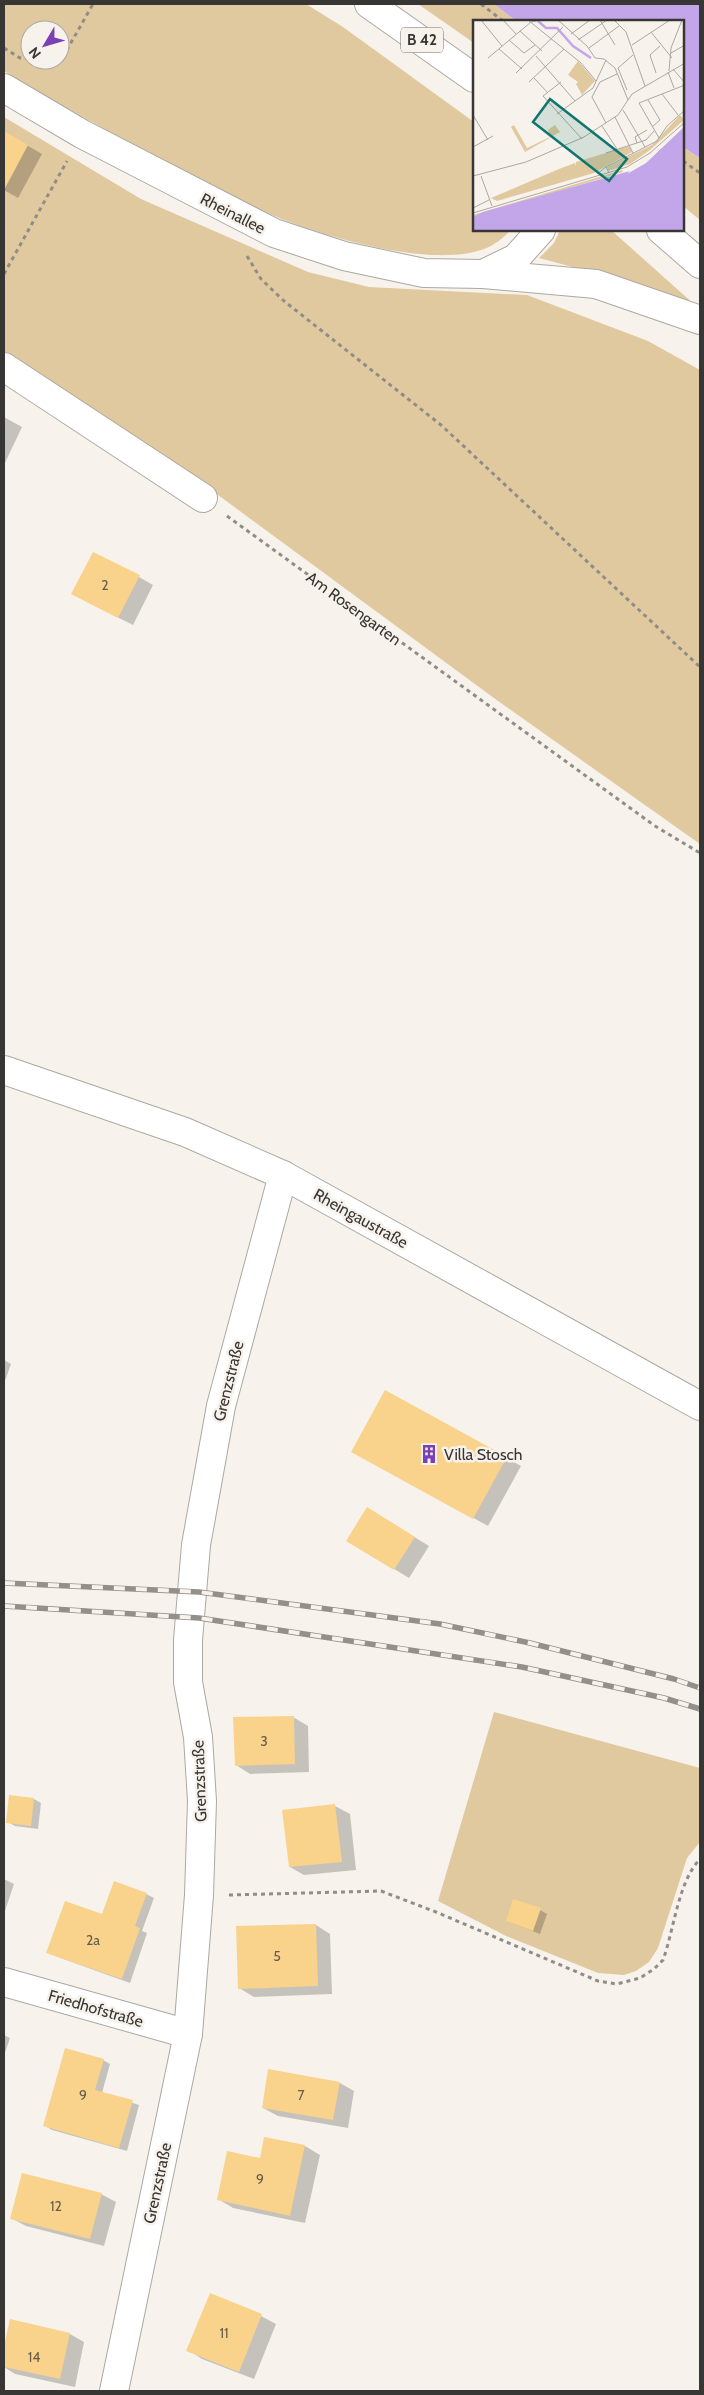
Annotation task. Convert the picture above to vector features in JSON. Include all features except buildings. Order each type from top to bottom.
[{"type":"street","name":"B 42","points":[[369,4],[473,77]]},
{"type":"street","name":"Rheinallee","points":[[4,88],[82,134],[274,233],[344,256],[424,273],[484,274],[596,284],[700,320]]},
{"type":"street","points":[[484,274],[516,258],[540,231]]},
{"type":"street","points":[[662,231],[700,264]]},
{"type":"street","points":[[4,368],[203,498]]},
{"type":"street","name":"Rheingaustraße","points":[[4,1070],[184,1132],[283,1175],[700,1406]]},
{"type":"street","name":"Grenzstraße","points":[[114,2391],[188,2034],[199,1895],[202,1801],[198,1737],[188,1682],[188,1640],[196,1545],[221,1406],[283,1175]]},
{"type":"street","name":"Friedhofstraße","points":[[4,1982],[188,2034]]},
{"type":"path","points":[[70,44],[92,4]]},
{"type":"path","points":[[482,4],[502,20]]},
{"type":"path","points":[[4,48],[20,58]]},
{"type":"path","points":[[4,274],[82,134]]},
{"type":"path","points":[[684,161],[700,173]]},
{"type":"path","points":[[236,214],[246,253],[261,279],[284,301],[441,425],[700,667]]},
{"type":"path","name":"Am Rosengarten","points":[[203,498],[654,826],[700,853]]},
{"type":"path","points":[[199,1895],[381,1891],[436,1912],[574,1972],[598,1981],[617,1984],[640,1978],[654,1969],[663,1960],[684,1886],[693,1866],[700,1858]]},
{"type":"shaded area","points":[[4,4],[306,4],[343,27],[473,121],[473,231],[510,231],[499,241],[484,249],[463,254],[411,253],[356,243],[305,227],[249,205],[121,138],[4,71]]},
{"type":"shaded area","points":[[418,4],[494,4],[515,20],[473,20],[473,42]]},
{"type":"shaded area","points":[[494,4],[700,4],[700,158],[684,148],[684,20],[515,20]]},
{"type":"shaded area","points":[[4,117],[141,199],[308,272],[369,287],[527,295],[648,341],[700,370],[700,844],[498,701],[214,492],[4,351]]},
{"type":"shaded area","points":[[684,148],[700,158],[700,220],[684,207]]},
{"type":"shaded area","points":[[560,231],[612,231],[695,305],[610,277],[539,258],[554,243]]},
{"type":"shaded area","points":[[494,1712],[700,1768],[700,1842],[687,1858],[658,1948],[649,1962],[636,1971],[624,1975],[598,1973],[506,1936],[438,1901]]},
{"type":"railway","points":[[4,1583],[199,1592],[440,1624],[530,1643],[674,1679],[700,1688]]},
{"type":"railway","points":[[4,1606],[199,1618],[522,1667],[664,1698],[700,1709]]},
{"type":"place","name":"Villa Stosch","points":[[429,1454]]}]
